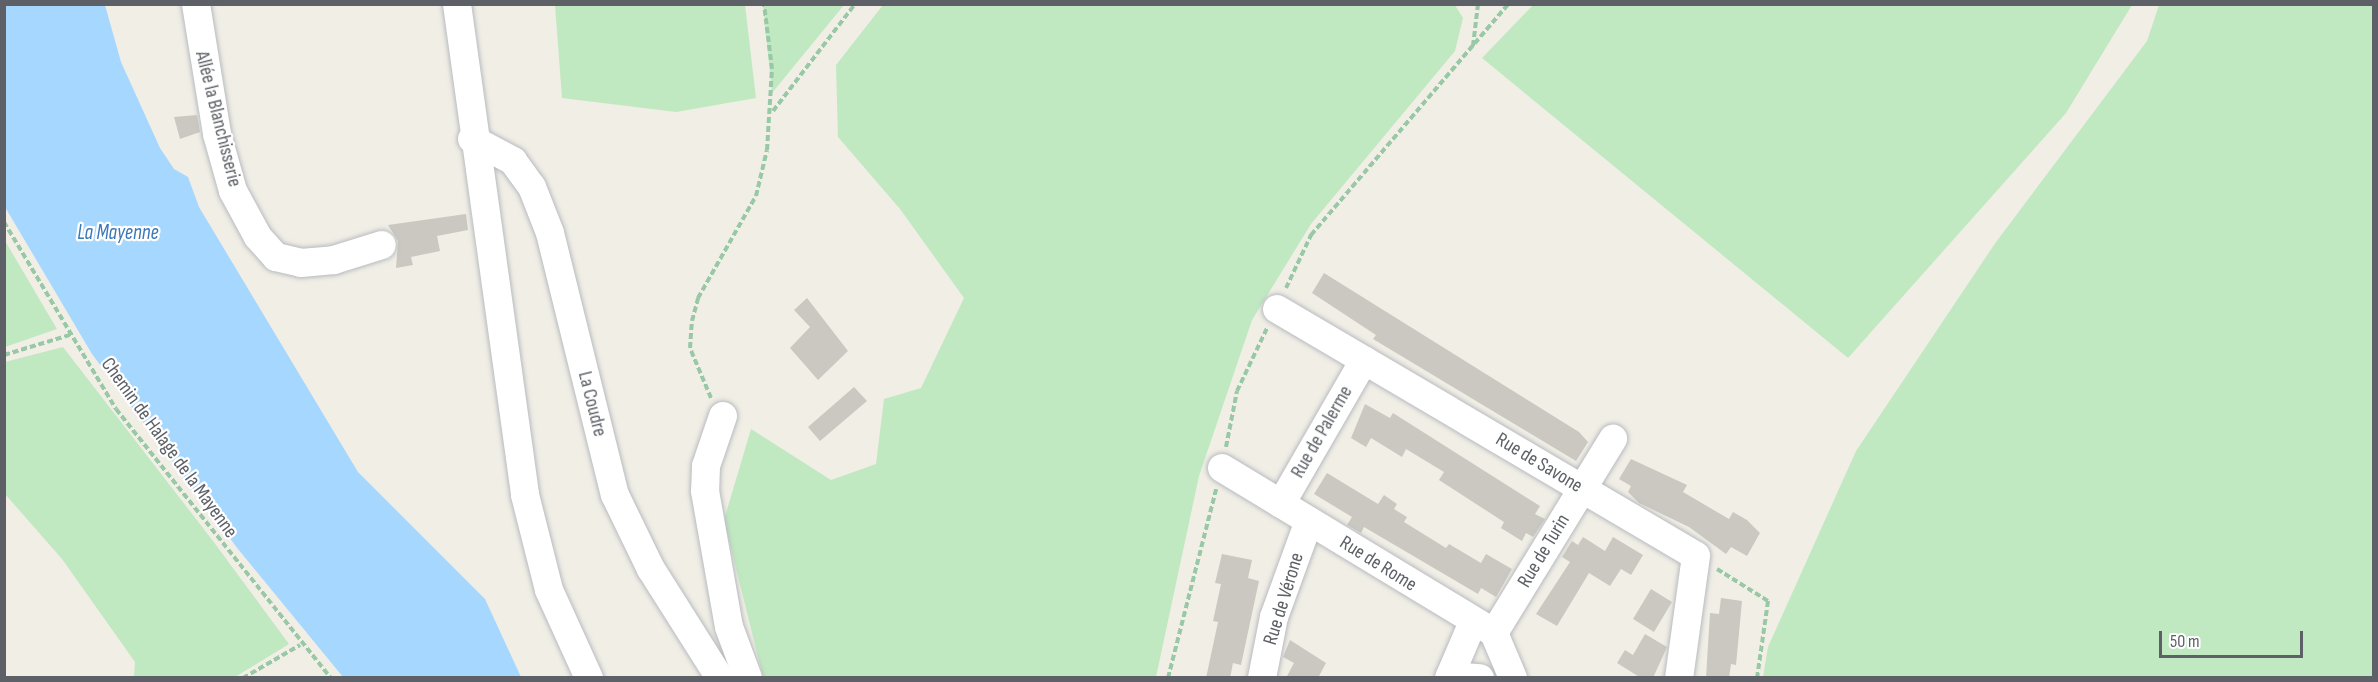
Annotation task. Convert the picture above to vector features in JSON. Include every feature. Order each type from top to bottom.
[{"type":"street","name":"Allée la Blanchisserie","points":[[196,4],[217,134],[233,190],[258,237],[276,257],[301,264],[334,260],[382,245]]},
{"type":"street","points":[[458,4],[472,139],[525,495],[549,590],[589,678]]},
{"type":"street","name":"La Coudre","points":[[472,139],[513,162],[532,187],[550,233],[615,495],[651,568],[720,678]]},
{"type":"street","name":"Rue de Savone","points":[[1276,309],[1696,556]]},
{"type":"street","name":"Rue de Palerme","points":[[1281,504],[1364,360]]},
{"type":"street","points":[[723,416],[706,466],[705,490],[729,627],[748,678]]},
{"type":"street","name":"Rue de Turin","points":[[1450,677],[1582,489],[1613,439]]},
{"type":"street","name":"Rue de Rome","points":[[1222,468],[1483,628]]},
{"type":"street","name":"Rue de Vérone","points":[[1262,678],[1274,617],[1309,521]]},
{"type":"street","points":[[1679,678],[1696,556]]},
{"type":"street","points":[[1483,628],[1513,678]]},
{"type":"street","name":"Rue de Turin","points":[[1450,677],[1480,678]]},
{"type":"path","points":[[723,416],[698,377],[690,348],[692,321],[698,298],[756,196],[772,112],[764,4]]},
{"type":"path","points":[[772,112],[855,4]]},
{"type":"path","points":[[1473,46],[1478,4]]},
{"type":"path","name":"Chemin de Halage de la Mayenne","points":[[4,222],[116,409],[300,645],[331,678]]},
{"type":"path","points":[[4,355],[70,335]]},
{"type":"path","points":[[1696,556],[1768,601],[1757,678]]},
{"type":"path","points":[[243,678],[300,645]]},
{"type":"green space","points":[[1534,4],[2132,5],[2066,113],[1848,358],[1482,58]]},
{"type":"green space","points":[[555,5],[745,5],[756,98],[676,112],[562,98]]},
{"type":"green space","points":[[763,5],[844,5],[772,93]]},
{"type":"green space","points":[[883,5],[1455,5],[1463,18],[1455,51],[1311,224],[1252,320],[1199,476],[1156,677],[763,677],[724,520],[751,429],[831,480],[876,464],[884,399],[921,388],[964,298],[900,209],[838,137],[836,65]]},
{"type":"green space","points":[[2159,5],[2373,5],[2373,677],[1763,677],[1768,647],[1856,451],[1996,242],[2147,41]]},
{"type":"green space","points":[[4,239],[57,329],[5,347],[4,346]]},
{"type":"green space","points":[[63,347],[213,541],[289,644],[235,677],[134,677],[135,662],[62,559],[5,494],[5,362]]},
{"type":"water","name":"La Mayenne","points":[[4,5],[105,5],[121,62],[160,148],[174,169],[188,177],[199,207],[358,472],[485,599],[521,677],[343,677],[238,549],[92,354],[5,207]]},
{"type":"building","points":[[197,115],[200,132],[180,139],[174,117]]},
{"type":"building","points":[[466,214],[468,230],[437,236],[440,251],[411,257],[413,265],[396,268],[398,241],[388,225]]},
{"type":"building","points":[[1324,273],[1579,432],[1588,442],[1576,461],[1373,339],[1376,335],[1312,293]]},
{"type":"building","points":[[807,298],[848,351],[818,380],[790,348],[810,327],[794,310]]},
{"type":"building","points":[[854,387],[867,401],[820,441],[808,427]]},
{"type":"building","points":[[1365,404],[1390,418],[1393,413],[1540,506],[1535,514],[1545,519],[1533,537],[1526,533],[1522,541],[1501,528],[1504,522],[1439,480],[1444,472],[1406,449],[1402,457],[1371,438],[1366,447],[1351,438]]},
{"type":"building","points":[[1631,459],[1687,485],[1683,492],[1729,519],[1733,512],[1747,520],[1760,533],[1747,556],[1731,547],[1726,554],[1689,527],[1639,503],[1628,492],[1631,486],[1619,479]]},
{"type":"building","points":[[1327,473],[1378,504],[1384,495],[1397,504],[1394,509],[1407,517],[1404,522],[1446,548],[1449,544],[1481,563],[1486,554],[1512,569],[1496,597],[1481,588],[1478,594],[1364,527],[1361,533],[1347,525],[1352,517],[1314,494]]},
{"type":"building","points":[[1583,537],[1605,551],[1613,537],[1643,555],[1631,575],[1621,569],[1610,586],[1589,573],[1557,626],[1536,614],[1570,562],[1562,557],[1572,541],[1578,545]]},
{"type":"building","points":[[1222,554],[1252,560],[1248,578],[1259,581],[1241,665],[1233,663],[1230,678],[1206,678],[1218,622],[1213,621],[1221,584],[1215,583]]},
{"type":"building","points":[[1651,589],[1672,602],[1654,632],[1633,619]]},
{"type":"building","points":[[1721,598],[1742,601],[1736,665],[1731,664],[1729,678],[1706,678],[1710,613],[1719,614]]},
{"type":"building","points":[[1645,634],[1667,647],[1653,678],[1641,678],[1617,663],[1625,650],[1633,655]]},
{"type":"building","points":[[1290,640],[1326,663],[1318,678],[1286,678],[1294,663],[1283,657]]}]
